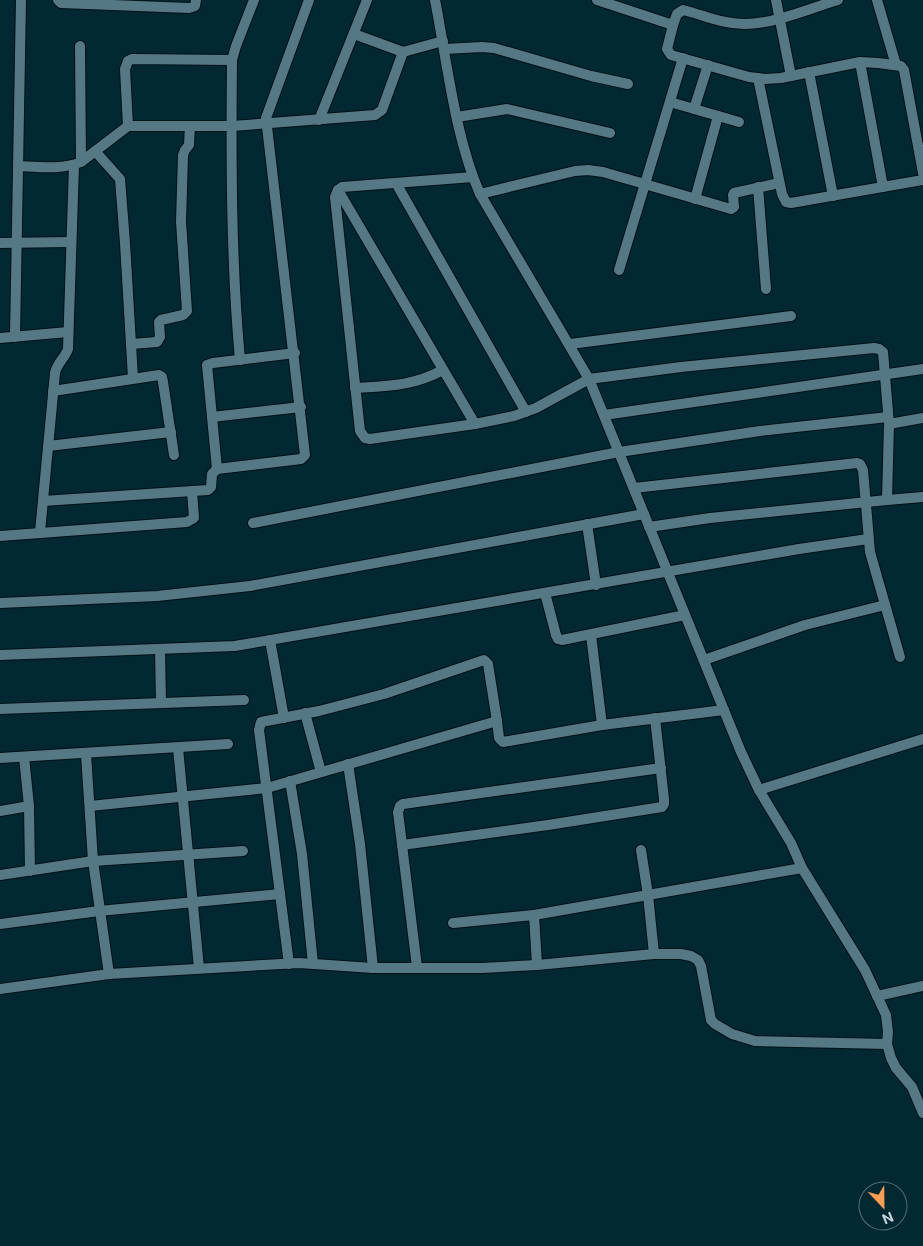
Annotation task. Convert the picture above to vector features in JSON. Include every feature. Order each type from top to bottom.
[{"type":"street","points":[[15,337],[21,0]]},
{"type":"street","points":[[58,0],[61,3],[190,8],[195,6],[196,0]]},
{"type":"street","points":[[240,360],[233,244],[232,60],[254,0]]},
{"type":"street","points":[[43,501],[210,490],[212,474],[217,469],[304,457],[306,452],[295,353],[266,124],[269,110],[309,0]]},
{"type":"street","points":[[320,120],[367,0]]},
{"type":"street","points":[[435,0],[457,117],[473,177],[480,194],[589,379],[741,752],[759,790],[791,843],[802,868],[865,970],[886,1015],[887,1044],[890,1058],[912,1087],[923,1113]]},
{"type":"street","points":[[776,0],[792,76]]},
{"type":"street","points":[[838,0],[780,18],[744,24],[707,18],[683,10],[678,14],[673,25],[667,50],[671,54],[683,58],[765,79],[792,76],[860,62],[901,66],[904,70],[923,173]]},
{"type":"street","points":[[877,0],[896,65]]},
{"type":"street","points":[[604,1],[673,25]]},
{"type":"street","points":[[354,34],[403,52],[444,45],[494,48],[591,76],[628,84]]},
{"type":"street","points":[[40,532],[56,368],[66,355],[68,349],[71,242],[78,164],[80,46]]},
{"type":"street","points":[[19,166],[64,167],[78,164],[128,126],[232,126],[370,116],[380,113],[382,110],[403,52]]},
{"type":"street","points":[[619,270],[683,58]]},
{"type":"street","points":[[128,126],[125,69],[128,61],[132,59],[232,60]]},
{"type":"street","points":[[860,62],[882,187]]},
{"type":"street","points":[[694,109],[708,65]]},
{"type":"street","points":[[810,72],[833,196]]},
{"type":"street","points":[[758,78],[779,183],[783,199],[786,202],[791,203],[923,180]]},
{"type":"street","points":[[670,102],[739,122]]},
{"type":"street","points":[[457,117],[507,109],[610,133]]},
{"type":"street","points":[[695,199],[718,116]]},
{"type":"street","points":[[132,344],[157,342],[159,340],[161,320],[183,315],[187,311],[181,222],[183,155],[189,146],[190,126]]},
{"type":"street","points":[[95,151],[120,179],[134,378]]},
{"type":"street","points":[[480,194],[575,171],[588,170],[603,172],[731,209],[734,207],[732,195],[734,193],[779,183]]},
{"type":"street","points":[[473,177],[342,187],[335,196],[360,431],[365,438],[370,439],[475,424],[526,412],[589,379],[680,367],[874,348],[883,352],[886,375],[888,421],[887,500]]},
{"type":"street","points":[[396,183],[526,412]]},
{"type":"street","points":[[758,187],[766,290]]},
{"type":"street","points":[[338,190],[475,424]]},
{"type":"street","points":[[0,243],[71,242]]},
{"type":"street","points":[[570,344],[791,316]]},
{"type":"street","points":[[0,338],[68,332]]},
{"type":"street","points":[[217,469],[207,365],[209,363],[295,353]]},
{"type":"street","points":[[604,415],[923,369]]},
{"type":"street","points":[[355,388],[406,384],[429,377],[443,370]]},
{"type":"street","points":[[53,391],[159,375],[162,377],[174,455]]},
{"type":"street","points":[[212,417],[301,407]]},
{"type":"street","points":[[253,523],[619,452],[760,431],[923,418]]},
{"type":"street","points":[[48,446],[171,432]]},
{"type":"street","points":[[634,488],[857,463],[862,466],[868,539],[873,564],[900,657]]},
{"type":"street","points":[[0,536],[192,520],[195,513],[192,491]]},
{"type":"street","points":[[649,526],[728,516],[923,497]]},
{"type":"street","points":[[0,603],[157,596],[250,586],[644,514]]},
{"type":"street","points":[[587,524],[596,585]]},
{"type":"street","points":[[0,655],[235,646],[799,549],[868,539]]},
{"type":"street","points":[[545,594],[558,639],[565,641],[685,614]]},
{"type":"street","points":[[704,660],[805,625],[885,605]]},
{"type":"street","points":[[591,635],[602,725]]},
{"type":"street","points":[[270,640],[284,718]]},
{"type":"street","points":[[160,649],[161,703]]},
{"type":"street","points":[[289,964],[259,726],[261,722],[384,694],[484,660],[488,664],[499,738],[503,742],[602,725],[724,710]]},
{"type":"street","points":[[0,709],[244,700]]},
{"type":"street","points":[[305,713],[321,772]]},
{"type":"street","points":[[402,845],[658,809],[664,804],[655,718]]},
{"type":"street","points":[[90,806],[267,788],[497,722]]},
{"type":"street","points":[[759,790],[923,739]]},
{"type":"street","points":[[0,758],[228,744]]},
{"type":"street","points":[[178,748],[198,968]]},
{"type":"street","points":[[86,754],[93,861],[109,974]]},
{"type":"street","points":[[24,757],[29,806],[30,871]]},
{"type":"street","points":[[348,764],[360,844],[372,968]]},
{"type":"street","points":[[417,967],[398,812],[400,806],[403,804],[660,768]]},
{"type":"street","points":[[290,781],[302,854],[313,964]]},
{"type":"street","points":[[0,811],[29,806]]},
{"type":"street","points":[[640,850],[648,895],[654,954]]},
{"type":"street","points":[[0,875],[93,861],[242,851]]},
{"type":"street","points":[[453,922],[534,915],[802,868]]},
{"type":"street","points":[[0,924],[192,901],[280,894]]},
{"type":"street","points":[[534,915],[537,965]]},
{"type":"street","points":[[0,989],[109,974],[198,968],[313,964],[372,968],[482,968],[654,954],[681,954],[698,960],[703,972],[711,1020],[732,1034],[755,1040],[887,1044]]},
{"type":"street","points":[[877,996],[923,986]]}]
